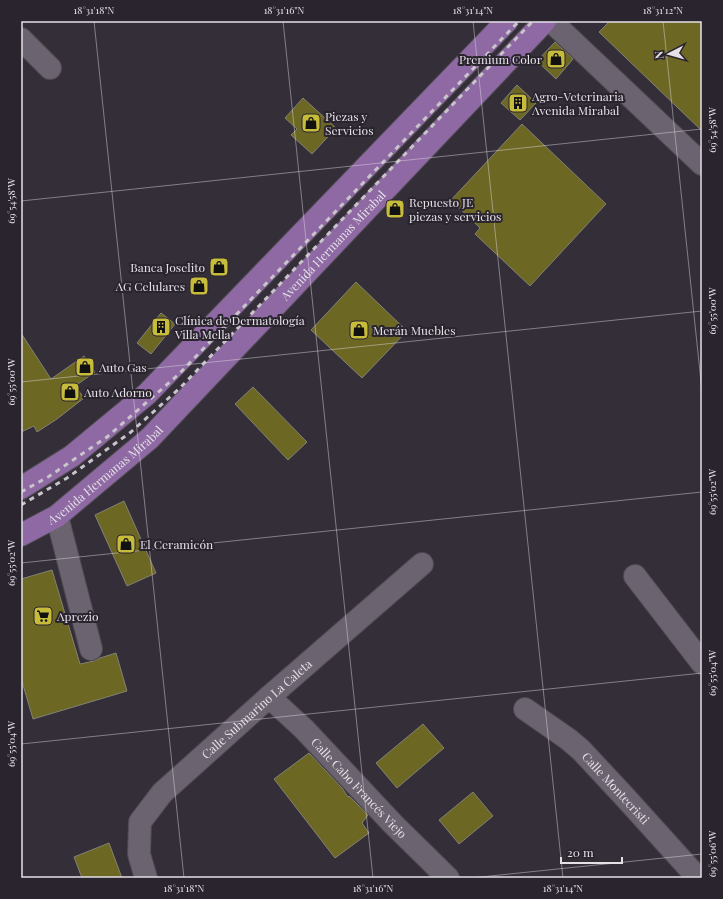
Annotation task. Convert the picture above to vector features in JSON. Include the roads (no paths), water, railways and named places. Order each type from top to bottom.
[{"type":"main road","points":[[21,488],[72,456],[147,394],[506,21]]},
{"type":"main road","name":"Avenida Hermanas Mirabal","points":[[21,535],[57,516],[150,438],[545,21]]},
{"type":"street","points":[[551,21],[702,164]]},
{"type":"street","points":[[21,39],[50,68]]},
{"type":"street","points":[[57,516],[91,649]]},
{"type":"street","name":"Calle Submarino La Caleta","points":[[146,878],[139,854],[140,822],[162,793],[269,697],[422,564]]},
{"type":"street","points":[[635,576],[702,663]]},
{"type":"street","name":"Calle Cabo Francés Viejo","points":[[269,697],[304,729],[393,824],[448,878]]},
{"type":"street","name":"Calle Montecristi","points":[[525,709],[568,739],[580,750],[698,878]]},
{"type":"railway","points":[[21,492],[48,477],[107,437],[179,374],[519,21]]},
{"type":"railway","points":[[21,505],[67,478],[131,432],[181,387],[533,21]]},
{"type":"place","name":"Premium Color","points":[[556,59]]},
{"type":"place","name":"Agro-Veterinaria Avenida Mirabal","points":[[518,103]]},
{"type":"place","name":"Piezas y Servicios","points":[[311,123]]},
{"type":"place","name":"Repuesto JE piezas y servicios","points":[[395,209]]},
{"type":"place","name":"Banca Joselito","points":[[219,267]]},
{"type":"place","name":"AG Celulares","points":[[199,286]]},
{"type":"place","name":"Clínica de Dermatología Villa Mella","points":[[161,327]]},
{"type":"place","name":"Merán Muebles","points":[[359,330]]},
{"type":"place","name":"Auto Gas","points":[[85,367]]},
{"type":"place","name":"Auto Adorno","points":[[70,392]]},
{"type":"place","name":"El Ceramicón","points":[[126,544]]},
{"type":"place","name":"Aprezio","points":[[43,616]]}]
